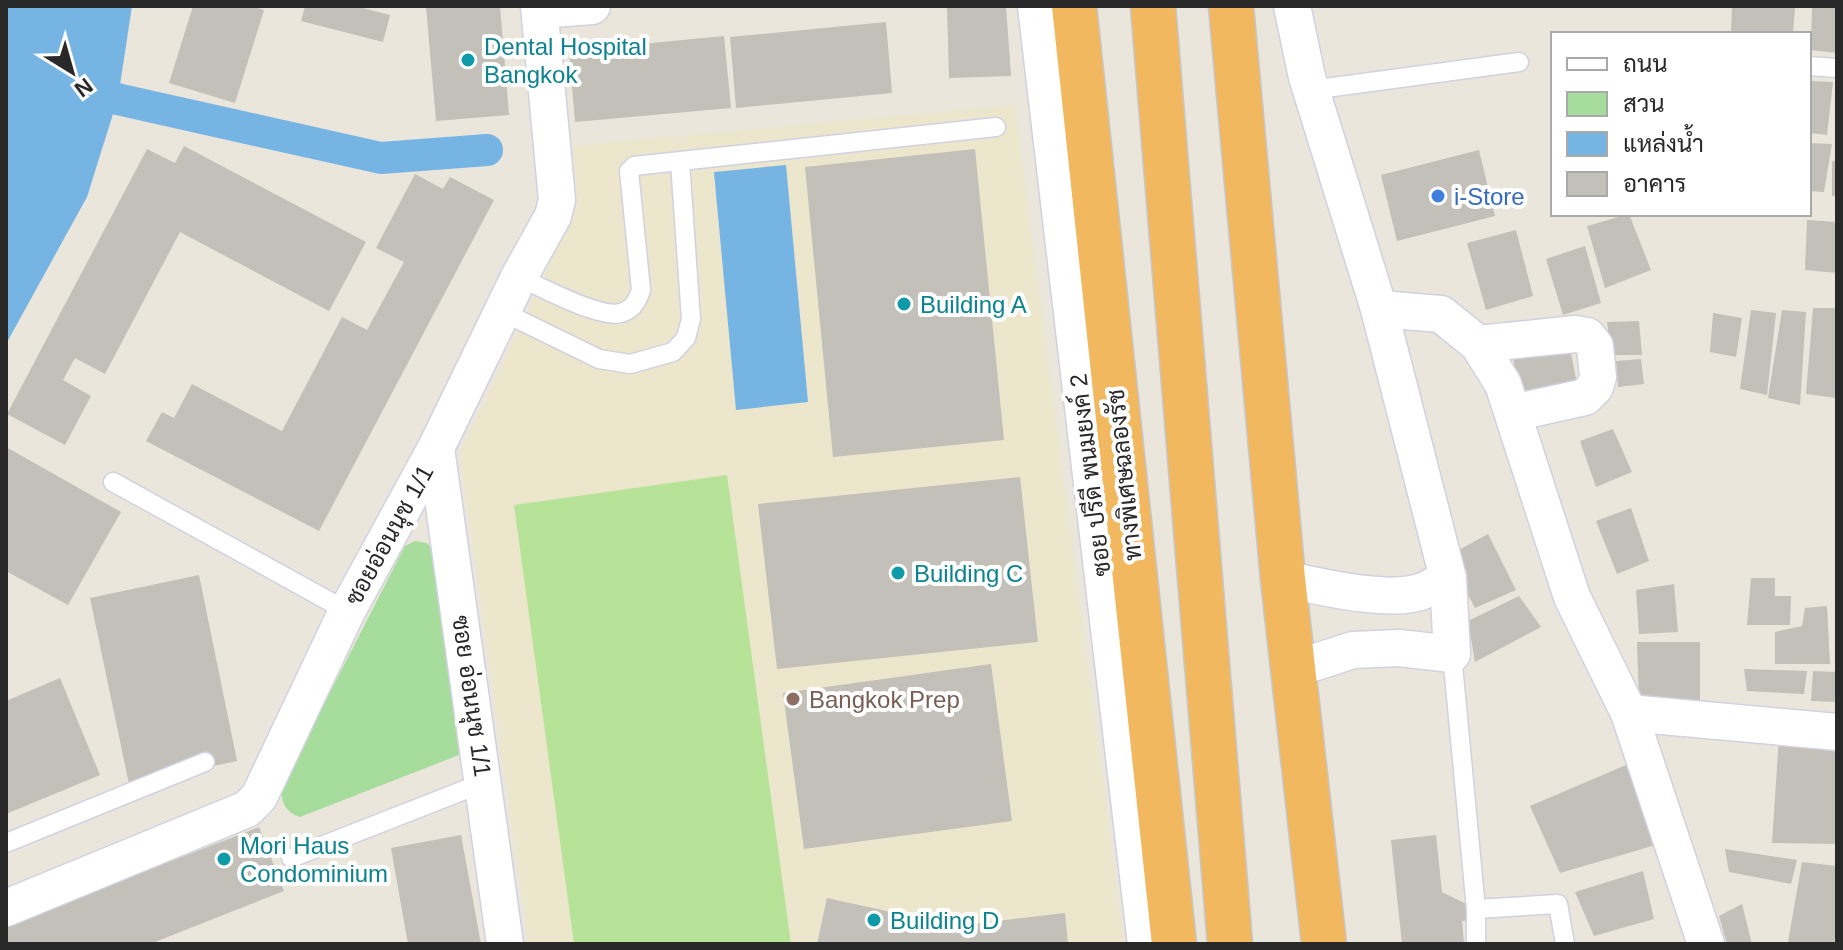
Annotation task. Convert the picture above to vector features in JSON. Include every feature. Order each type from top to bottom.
[{"type":"highway","name":"ทางพิเศษฉลองรัช","points":[[1074,6],[1174,944]]},
{"type":"highway","points":[[1153,6],[1230,944]]},
{"type":"highway","points":[[1231,6],[1283,579],[1324,944]]},
{"type":"street","points":[[540,8],[592,6]]},
{"type":"street","name":"ซอย ปรีดี พนมยงค์ 2","points":[[1036,6],[1146,944]]},
{"type":"street","points":[[1292,6],[1311,90],[1379,309],[1448,578],[1452,654],[1399,648],[1353,650],[1294,669]]},
{"type":"street","name":"ซอยอ่อนนุช 1/1","points":[[6,908],[247,809],[259,797],[347,611],[436,448],[519,277],[553,216],[557,200],[540,8]]},
{"type":"street","points":[[1379,309],[1441,314],[1478,344],[1503,384],[1572,597],[1629,713],[1706,944]]},
{"type":"street","points":[[1478,344],[1575,334],[1587,336],[1595,346],[1598,377],[1595,387],[1585,397],[1513,413]]},
{"type":"street","name":"ซอย อ่อนนุช 1/1","points":[[436,448],[485,782],[505,944]]},
{"type":"street","points":[[1283,579],[1388,595],[1419,593],[1448,578]]},
{"type":"street","points":[[1629,713],[1837,732]]},
{"type":"lane","points":[[1311,90],[1519,62]]},
{"type":"lane","points":[[1811,66],[1837,68]]},
{"type":"lane","points":[[519,277],[603,313],[620,314],[631,308],[641,290],[629,171],[634,166],[996,127]]},
{"type":"lane","points":[[503,312],[599,359],[630,364],[673,352],[686,338],[691,319],[680,162]]},
{"type":"lane","points":[[113,482],[347,611]]},
{"type":"lane","points":[[1452,654],[1476,909],[1476,944]]},
{"type":"lane","points":[[6,843],[205,762]]},
{"type":"lane","points":[[291,858],[485,782]]},
{"type":"lane","points":[[1476,909],[1558,904],[1565,944]]},
{"type":"shaded area","name":"Bangkok Prep","points":[[1015,105],[1124,944],[529,944],[460,453],[577,207],[573,146]]},
{"type":"green space","points":[[727,475],[791,944],[574,944],[514,505]]},
{"type":"green space","points":[[415,541],[427,543],[434,552],[459,755],[300,817],[295,815],[285,805],[282,786],[405,546]]},
{"type":"water","points":[[6,6],[132,6],[118,98],[87,197],[6,344]]},
{"type":"water","points":[[786,165],[808,402],[736,410],[714,172]]},
{"type":"building","points":[[193,6],[251,6],[264,10],[235,103],[169,83]]},
{"type":"building","points":[[305,6],[355,6],[390,15],[383,42],[301,21]]},
{"type":"building","name":"Dental Hospital Bangkok","points":[[426,6],[500,6],[509,115],[436,121]]},
{"type":"building","points":[[947,6],[1006,6],[1011,76],[949,78]]},
{"type":"building","points":[[1732,6],[1795,8],[1793,32],[1731,32]]},
{"type":"building","points":[[1812,6],[1837,6],[1837,53],[1811,50]]},
{"type":"building","points":[[886,22],[892,93],[736,108],[730,37]]},
{"type":"building","points":[[724,36],[731,108],[575,122],[569,51]]},
{"type":"building","points":[[1811,81],[1833,82],[1827,135],[1811,133]]},
{"type":"building","points":[[1811,143],[1832,144],[1824,192],[1811,191]]},
{"type":"building","points":[[184,146],[366,242],[329,311],[180,232],[105,374],[75,358],[63,380],[91,396],[65,445],[7,414],[147,149],[175,163]]},
{"type":"building","name":"Building A","points":[[975,149],[1004,440],[833,457],[805,167]]},
{"type":"building","name":"i-Store","points":[[1479,150],[1495,216],[1397,241],[1381,175]]},
{"type":"building","points":[[1832,161],[1837,161],[1837,196],[1832,196]]},
{"type":"building","points":[[415,174],[443,189],[450,177],[494,200],[319,531],[146,441],[162,412],[174,418],[192,384],[282,431],[342,317],[367,330],[404,262],[376,248]]},
{"type":"building","points":[[1630,216],[1651,270],[1605,288],[1587,226]]},
{"type":"building","points":[[1807,220],[1837,222],[1837,273],[1805,270]]},
{"type":"building","points":[[1516,230],[1533,296],[1486,310],[1467,243]]},
{"type":"building","points":[[1585,246],[1601,303],[1563,315],[1546,259]]},
{"type":"building","points":[[1813,308],[1837,308],[1837,398],[1806,394]]},
{"type":"building","points":[[1751,310],[1776,313],[1767,395],[1740,389]]},
{"type":"building","points":[[1782,310],[1806,312],[1800,405],[1768,398]]},
{"type":"building","points":[[1713,313],[1742,318],[1736,357],[1710,352]]},
{"type":"building","points":[[1639,321],[1642,355],[1611,355],[1607,322]]},
{"type":"building","points":[[1568,337],[1577,384],[1521,396],[1511,348]]},
{"type":"building","points":[[1641,359],[1644,384],[1618,387],[1616,361]]},
{"type":"building","points":[[1613,429],[1632,472],[1596,487],[1580,441]]},
{"type":"building","points":[[6,447],[121,512],[68,605],[6,571]]},
{"type":"building","name":"Building C","points":[[1020,477],[1038,642],[777,669],[758,504]]},
{"type":"building","points":[[1631,508],[1649,561],[1617,574],[1596,521]]},
{"type":"building","points":[[1488,534],[1516,590],[1475,608],[1448,556]]},
{"type":"building","points":[[199,575],[237,761],[129,784],[90,598]]},
{"type":"building","points":[[1751,578],[1775,578],[1775,596],[1791,596],[1790,625],[1747,625]]},
{"type":"building","points":[[1674,584],[1678,632],[1639,634],[1636,590]]},
{"type":"building","points":[[1519,596],[1541,627],[1475,662],[1468,621]]},
{"type":"building","points":[[1827,606],[1830,664],[1775,664],[1775,632],[1802,626],[1805,608]]},
{"type":"building","points":[[1637,642],[1700,642],[1700,703],[1639,698]]},
{"type":"building","points":[[991,664],[1012,821],[804,849],[783,693]]},
{"type":"building","points":[[1744,669],[1807,671],[1804,694],[1747,691]]},
{"type":"building","points":[[1813,671],[1837,672],[1837,702],[1811,701]]},
{"type":"building","points":[[60,678],[100,775],[6,814],[6,701]]},
{"type":"building","points":[[1779,737],[1837,743],[1837,844],[1772,843]]},
{"type":"building","points":[[1626,765],[1659,844],[1560,873],[1530,806]]},
{"type":"building","name":"Mori Haus Condominium","points":[[259,827],[284,891],[150,944],[9,944],[6,940],[6,925]]},
{"type":"building","name":"Mori Haus Condominium","points":[[461,835],[481,944],[408,944],[391,848]]},
{"type":"building","points":[[1436,835],[1442,892],[1476,909],[1480,919],[1462,921],[1464,943],[1402,944],[1391,840]]},
{"type":"building","points":[[1725,849],[1797,860],[1791,884],[1729,872]]},
{"type":"building","points":[[1802,862],[1837,866],[1834,944],[1788,942]]},
{"type":"building","points":[[1643,871],[1654,919],[1594,936],[1575,892]]},
{"type":"building","name":"Building D","points":[[827,898],[955,926],[1065,913],[1068,944],[817,944]]},
{"type":"building","points":[[1742,904],[1752,944],[1727,944],[1719,916]]},
{"type":"waterway","points":[[77,90],[381,158],[487,150]]},
{"type":"place","name":"Dental Hospital Bangkok","points":[[468,60]]},
{"type":"place","name":"i-Store","points":[[1438,196]]},
{"type":"place","name":"Building A","points":[[904,304]]},
{"type":"place","name":"Building C","points":[[898,573]]},
{"type":"place","name":"Bangkok Prep","points":[[793,699]]},
{"type":"place","name":"Mori Haus Condominium","points":[[224,859]]},
{"type":"place","name":"Building D","points":[[874,920]]}]
